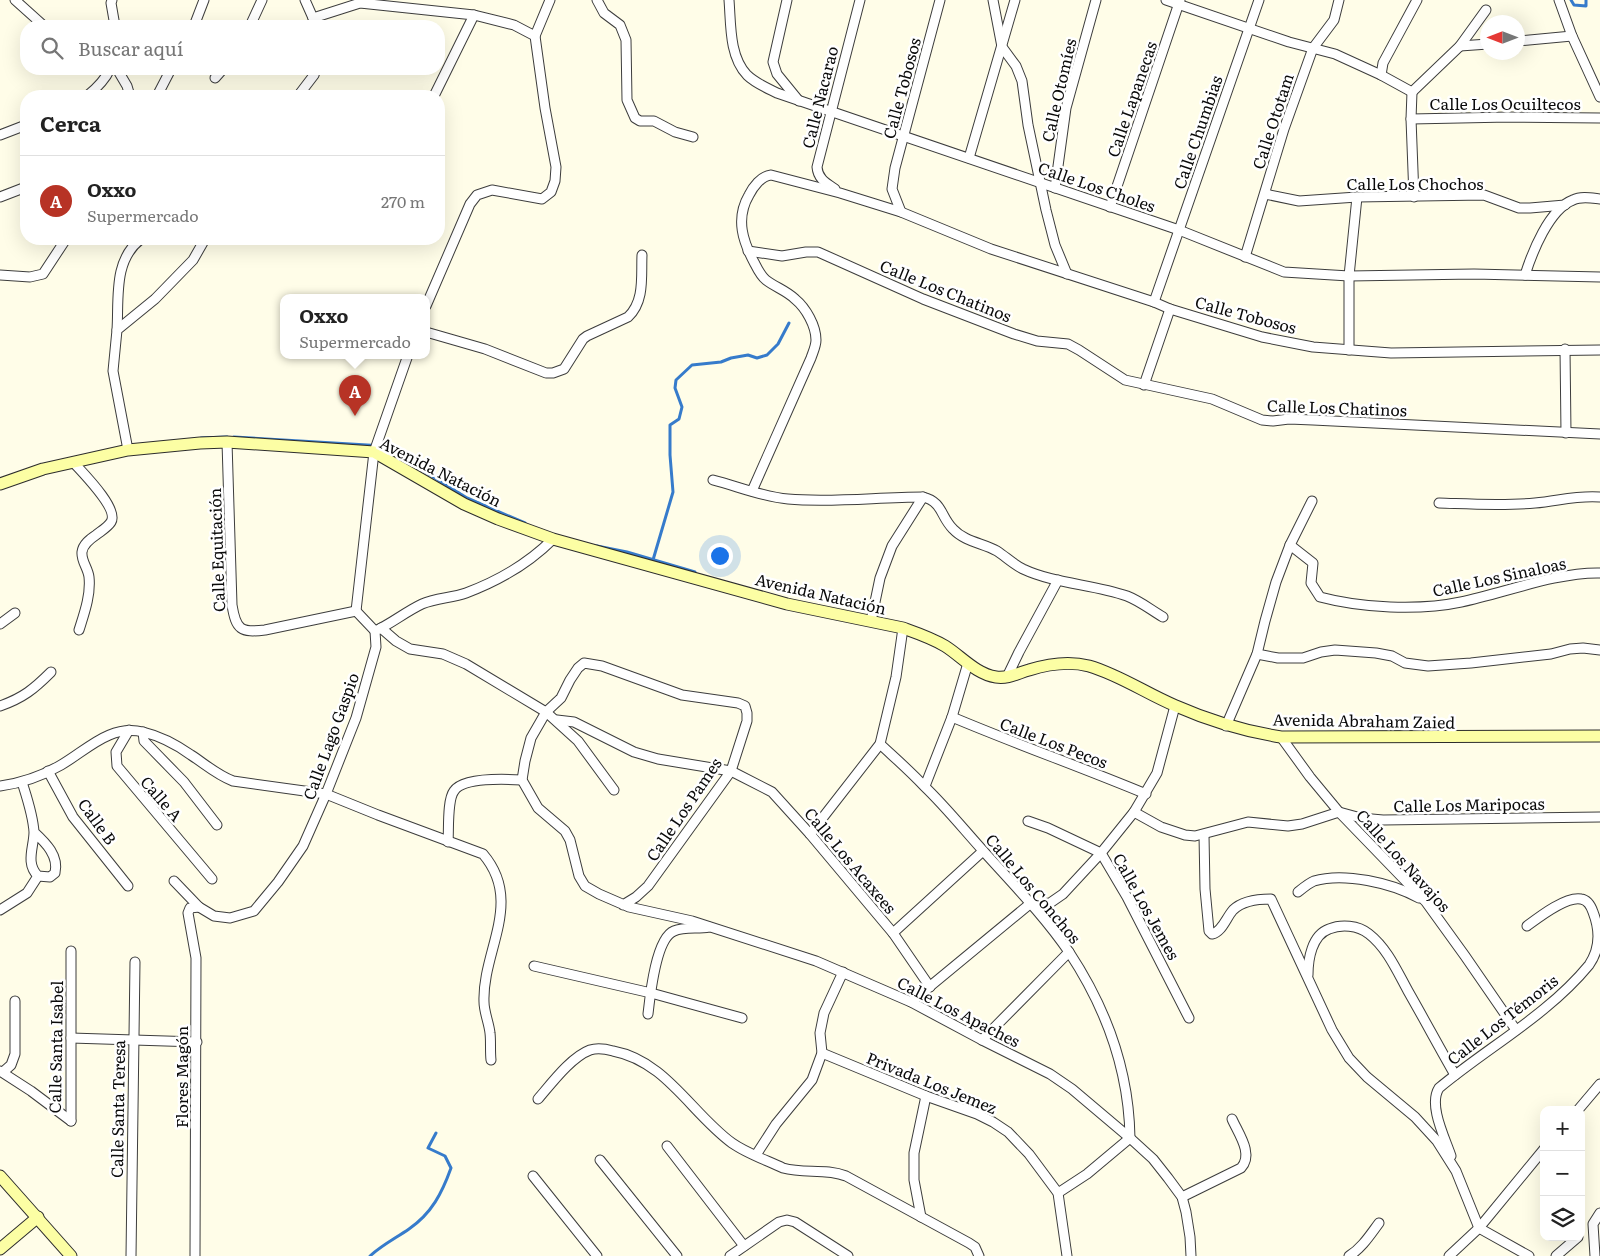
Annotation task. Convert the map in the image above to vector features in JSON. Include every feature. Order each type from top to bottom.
[{"type":"street","points":[[15,0],[37,20]]},
{"type":"street","points":[[196,20],[204,0]]},
{"type":"street","points":[[253,20],[262,0]]},
{"type":"street","points":[[304,0],[315,20]]},
{"type":"street","points":[[430,297],[470,204],[478,195],[492,190],[542,198],[551,192],[555,181],[556,167],[543,100],[535,36],[550,0]]},
{"type":"street","points":[[597,0],[604,13],[620,25],[626,40],[627,100],[635,118],[640,121],[654,121],[675,132],[693,136]]},
{"type":"street","name":"Calle Los Choles","points":[[730,0],[734,51],[740,66],[748,76],[759,84],[799,102],[832,111],[1110,208],[1179,230],[1284,272],[1349,276],[1474,274],[1600,277]]},
{"type":"street","points":[[787,0],[773,54],[773,62],[777,74],[799,102]]},
{"type":"street","name":"Calle Nacarao","points":[[840,193],[822,180],[818,171],[822,144],[860,0]]},
{"type":"street","name":"Calle Tobosos","points":[[901,212],[894,197],[892,186],[902,136],[940,0]]},
{"type":"street","points":[[993,0],[1002,47],[1019,73],[1028,126],[1041,183],[1056,245],[1067,274]]},
{"type":"street","points":[[969,158],[1015,0]]},
{"type":"street","name":"Calle Otomíes","points":[[1055,188],[1066,108],[1096,0]]},
{"type":"street","points":[[1166,0],[1179,2],[1250,28],[1335,54],[1381,75],[1412,92],[1411,119],[1414,197]]},
{"type":"street","name":"Calle Chumbias","points":[[1154,302],[1259,0]]},
{"type":"street","name":"Calle Ototam","points":[[1245,257],[1284,128],[1314,48],[1334,20],[1339,0]]},
{"type":"street","points":[[1381,75],[1383,63],[1416,0]]},
{"type":"street","points":[[1559,0],[1572,36],[1600,97]]},
{"type":"street","points":[[110,1],[114,20]]},
{"type":"street","name":"Calle Lapanecas","points":[[1110,208],[1179,2]]},
{"type":"street","points":[[313,18],[360,4],[474,15],[514,25],[535,36]]},
{"type":"street","name":"Calle Los Ocuiltecos","points":[[1412,92],[1460,46],[1486,10]]},
{"type":"street","points":[[445,74],[474,15]]},
{"type":"street","points":[[1525,40],[1572,36]]},
{"type":"street","points":[[1460,46],[1480,45]]},
{"type":"street","points":[[94,90],[107,75]]},
{"type":"street","points":[[121,75],[128,90]]},
{"type":"street","points":[[160,90],[168,75]]},
{"type":"street","points":[[215,78],[218,75]]},
{"type":"street","points":[[302,90],[313,75]]},
{"type":"street","points":[[437,90],[444,75]]},
{"type":"street","name":"Calle Los Ocuiltecos","points":[[1411,119],[1600,118]]},
{"type":"street","points":[[0,135],[20,127]]},
{"type":"street","name":"Calle Tobosos","points":[[748,251],[741,223],[742,210],[751,192],[763,177],[771,175],[840,193],[901,212],[990,249],[1154,302],[1170,309],[1284,342],[1391,353],[1600,350]]},
{"type":"street","points":[[0,197],[20,189]]},
{"type":"street","name":"Calle Los Chochos","points":[[1265,194],[1299,201],[1357,197],[1484,195],[1519,208],[1564,205]]},
{"type":"street","points":[[1349,350],[1349,276],[1357,197]]},
{"type":"street","points":[[1525,276],[1533,250],[1541,234],[1564,205],[1578,198],[1600,199]]},
{"type":"street","points":[[0,275],[30,277],[43,274],[62,245]]},
{"type":"street","points":[[128,450],[113,371],[120,273],[125,255],[134,245]]},
{"type":"street","points":[[117,330],[155,299],[193,260],[202,245]]},
{"type":"street","points":[[748,251],[765,280],[788,293],[802,306],[813,326],[816,338],[811,358],[752,490]]},
{"type":"street","name":"Calle Los Chatinos","points":[[748,251],[782,256],[818,252],[923,299],[1014,334],[1037,340],[1068,344],[1125,380],[1178,390],[1212,399],[1262,420],[1289,419],[1600,434]]},
{"type":"street","points":[[430,333],[484,349],[546,373],[558,372],[564,369],[583,339],[628,317],[632,313],[641,297],[642,255]]},
{"type":"street","points":[[1144,385],[1170,309]]},
{"type":"street","points":[[1565,350],[1566,433]]},
{"type":"street","points":[[407,359],[374,452],[356,611],[378,629],[410,650],[443,654],[466,664],[546,712],[578,741],[614,790]]},
{"type":"street","name":"Avenida Natación","points":[[0,484],[43,469],[128,450],[200,443],[227,442],[374,452],[464,504],[498,519],[553,539],[788,604],[903,628],[921,634],[945,646],[968,663]]},
{"type":"street","name":"Calle Equitación","points":[[227,442],[232,605],[234,621],[240,629],[251,632],[266,630],[356,611]]},
{"type":"street","points":[[74,462],[108,503],[113,517],[111,523],[86,543],[82,550],[82,558],[89,577],[89,588],[79,630]]},
{"type":"street","points":[[713,480],[787,499],[827,500],[923,497],[936,502],[953,530],[963,537],[993,549],[1023,569],[1058,580],[1129,597],[1163,617]]},
{"type":"street","points":[[1439,503],[1502,505],[1537,503],[1577,496],[1600,497]]},
{"type":"street","points":[[871,620],[880,578],[892,546],[923,497]]},
{"type":"street","points":[[1226,726],[1257,654],[1276,582],[1290,545],[1312,501]]},
{"type":"street","points":[[378,629],[422,604],[465,593],[495,580],[526,563],[553,539]]},
{"type":"street","name":"Calle Los Sinaloas","points":[[1290,545],[1313,563],[1311,583],[1320,598],[1345,604],[1411,607],[1440,606],[1567,576],[1600,573]]},
{"type":"street","points":[[925,786],[952,717],[968,663],[987,675],[1007,678],[1058,580]]},
{"type":"street","points":[[0,624],[15,613]]},
{"type":"street","points":[[810,834],[880,744],[896,677],[903,628]]},
{"type":"street","name":"Calle Lago Gaspio","points":[[174,881],[199,907],[214,916],[230,918],[254,911],[278,882],[303,846],[326,794],[367,685],[376,647],[378,629]]},
{"type":"street","points":[[1257,654],[1278,658],[1303,658],[1335,650],[1376,653],[1392,656],[1405,663],[1428,666],[1551,654],[1570,649],[1600,650]]},
{"type":"street","name":"Calle Los Pames","points":[[546,712],[561,698],[570,680],[584,663],[602,666],[682,695],[738,703],[747,709],[747,721],[731,771],[648,886],[623,905]]},
{"type":"street","name":"Avenida Abraham Zaied","points":[[1007,678],[1037,667],[1060,664],[1089,666],[1108,673],[1175,706],[1226,726],[1248,732],[1281,737],[1600,736]]},
{"type":"street","points":[[0,706],[17,700],[32,691],[51,672]]},
{"type":"street","points":[[911,1002],[1031,903],[1044,904],[1055,900],[1063,894],[1100,853],[1134,812],[1157,773],[1175,706]]},
{"type":"street","points":[[546,712],[531,738],[522,780],[538,808],[565,831],[570,840],[579,876],[585,886],[623,905]]},
{"type":"street","name":"Calle Los Pecos","points":[[952,717],[1022,747],[1078,766],[1146,794]]},
{"type":"street","name":"Calle Los Acaxees","points":[[557,720],[574,722],[634,752],[658,759],[731,771],[772,792],[893,932],[930,987]]},
{"type":"street","points":[[0,786],[32,779],[115,732],[129,730],[144,732],[161,738],[191,755],[224,778],[233,781],[326,794],[483,854],[491,864],[501,896],[500,915],[486,979],[484,1002],[490,1033],[491,1060]]},
{"type":"street","name":"Calle A","points":[[129,730],[116,752],[117,766],[127,781],[212,879]]},
{"type":"street","points":[[144,732],[144,741],[184,782],[217,825]]},
{"type":"street","name":"Calle Los Navajos","points":[[1281,737],[1310,777],[1340,812],[1426,902],[1516,1030]]},
{"type":"street","name":"Calle Los Conchos","points":[[880,744],[925,786],[1031,903],[1069,952],[1101,1010],[1112,1036],[1125,1089],[1130,1138]]},
{"type":"street","name":"Calle B","points":[[48,771],[73,817],[128,886]]},
{"type":"street","points":[[448,842],[451,798],[454,790],[463,784],[478,781],[522,780]]},
{"type":"street","points":[[22,782],[34,832],[30,855],[34,872],[38,876],[50,877],[55,873],[57,866],[54,854],[34,832]]},
{"type":"street","points":[[1134,812],[1174,832],[1195,836],[1248,822],[1288,826],[1302,824],[1340,812]]},
{"type":"street","name":"Calle Los Maripocas","points":[[1340,812],[1361,818],[1383,820],[1600,817]]},
{"type":"street","name":"Calle Los Jemes","points":[[1028,821],[1048,828],[1100,853],[1127,897],[1189,1018]]},
{"type":"street","points":[[1204,835],[1205,888],[1209,931],[1212,934],[1216,933],[1233,910],[1240,904],[1260,899],[1271,899],[1332,1030],[1349,1058],[1367,1077],[1405,1108],[1437,1141],[1456,1171],[1479,1228],[1529,1256]]},
{"type":"street","points":[[893,932],[983,851]]},
{"type":"street","points":[[0,910],[27,893],[38,876]]},
{"type":"street","points":[[1298,892],[1313,882],[1331,878],[1347,878],[1387,885],[1412,894],[1426,902]]},
{"type":"street","name":"Calle Los Témoris","points":[[1456,1171],[1434,1101],[1435,1094],[1439,1088],[1455,1075],[1556,999],[1589,965],[1596,954],[1600,938],[1598,924],[1587,901],[1581,899],[1568,901],[1555,907],[1527,926]]},
{"type":"street","name":"Calle Los Apaches","points":[[623,905],[692,921],[816,961],[911,1002],[1058,1079],[1153,1159],[1182,1198],[1189,1224],[1190,1256]]},
{"type":"street","name":"Flores Magón","points":[[195,1256],[196,958],[188,913],[190,908],[199,907]]},
{"type":"street","points":[[1308,980],[1310,953],[1316,939],[1326,930],[1340,926],[1356,927],[1368,932],[1387,953],[1455,1075]]},
{"type":"street","points":[[648,1014],[661,947],[667,935],[682,929],[712,927]]},
{"type":"street","name":"Calle Santa Isabel","points":[[2,1071],[71,1121],[71,951]]},
{"type":"street","points":[[982,1040],[1069,952]]},
{"type":"street","name":"Calle Santa Teresa","points":[[131,1256],[135,962]]},
{"type":"street","points":[[534,966],[651,992],[742,1018]]},
{"type":"street","points":[[756,1155],[776,1124],[812,1080],[822,1053],[820,1033],[824,1013],[842,972]]},
{"type":"street","points":[[2,1071],[11,1066],[15,1054],[15,1002]]},
{"type":"street","points":[[71,1038],[197,1042]]},
{"type":"street","points":[[538,1100],[578,1056],[592,1049],[607,1049],[624,1053],[648,1064],[679,1091],[711,1125],[733,1144],[792,1171],[835,1172],[865,1186],[975,1247],[979,1256]]},
{"type":"street","name":"Privada Los Jemez","points":[[822,1053],[926,1096],[977,1114],[1008,1132],[1029,1154],[1058,1193],[1067,1256]]},
{"type":"street","points":[[1581,1106],[1600,1084]]},
{"type":"street","points":[[921,1217],[914,1180],[914,1153],[926,1096]]},
{"type":"street","points":[[1182,1198],[1241,1168],[1244,1164],[1246,1160],[1245,1150],[1232,1119]]},
{"type":"street","points":[[1058,1193],[1087,1174],[1130,1138]]},
{"type":"street","points":[[667,1146],[744,1246]]},
{"type":"street","points":[[1449,1256],[1479,1228],[1542,1151]]},
{"type":"street","points":[[600,1160],[678,1256]]},
{"type":"street","points":[[0,1176],[71,1256]]},
{"type":"street","points":[[533,1176],[597,1256]]},
{"type":"street","points":[[1585,1231],[1593,1224],[1600,1213]]},
{"type":"street","points":[[0,1249],[38,1218]]},
{"type":"street","points":[[730,1256],[779,1222],[790,1220],[848,1256]]},
{"type":"street","points":[[1349,1256],[1366,1241],[1379,1222]]},
{"type":"street","points":[[1593,1224],[1595,1256]]},
{"type":"street","points":[[1556,1256],[1573,1241]]},
{"type":"waterway","points":[[1571,0],[1574,5],[1586,6],[1586,0]]},
{"type":"waterway","points":[[653,560],[673,492],[670,425],[679,419],[682,407],[675,388],[676,380],[692,365],[721,362],[748,355],[757,358],[767,355],[778,344],[789,323]]},
{"type":"waterway","points":[[201,438],[227,437]]},
{"type":"waterway","points":[[234,437],[384,446],[467,498],[525,523]]},
{"type":"waterway","points":[[597,546],[627,552],[695,572]]},
{"type":"waterway","points":[[370,1256],[417,1223],[440,1194],[451,1168],[445,1156],[428,1148],[436,1133]]},
{"type":"place","name":"Oxxo","points":[[355,416]]}]
